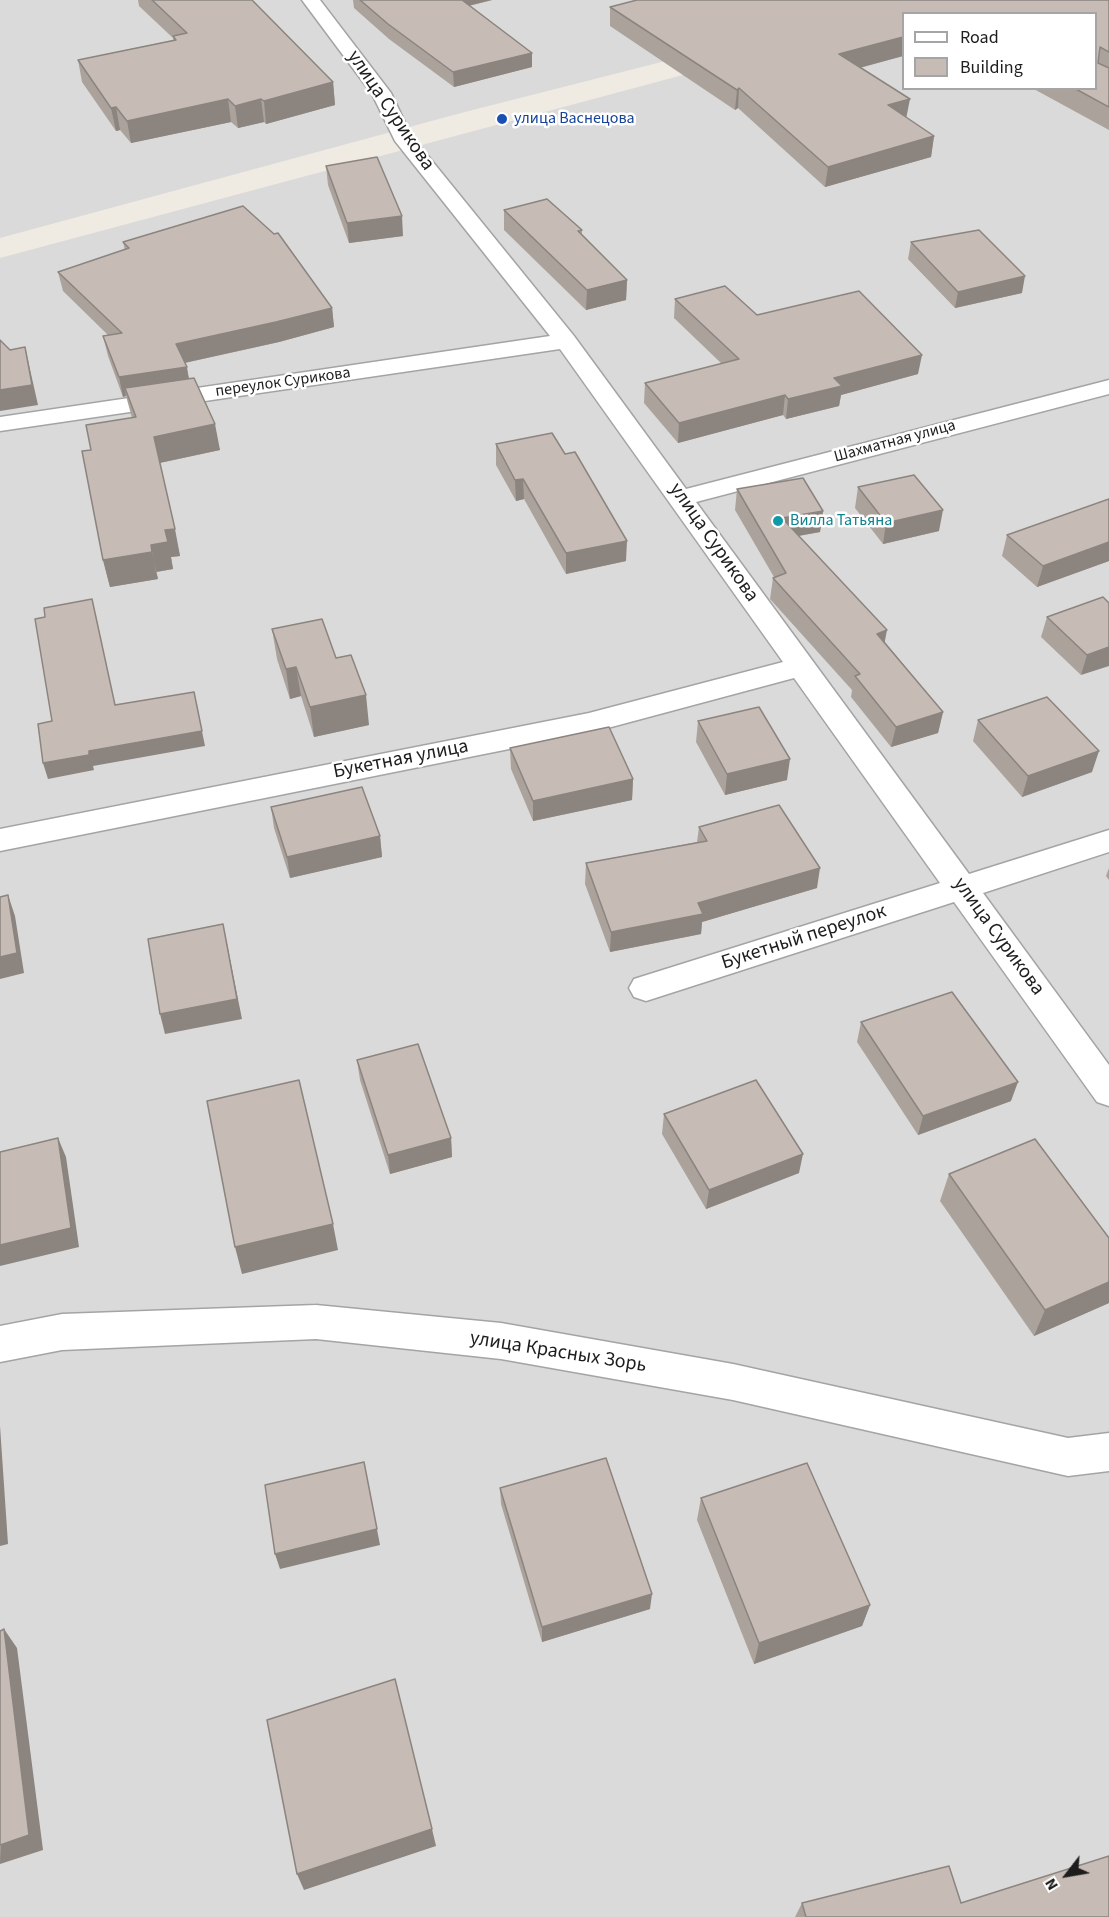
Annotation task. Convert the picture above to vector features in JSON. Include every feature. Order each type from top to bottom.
[{"type":"street","name":"улица Сурикова","points":[[311,0],[381,93],[402,137],[566,341],[682,498],[799,667],[963,887],[1109,1092]]},
{"type":"street","name":"переулок Сурикова","points":[[0,424],[566,341]]},
{"type":"street","name":"Шахматная улица","points":[[682,498],[1109,387]]},
{"type":"street","name":"Букетная улица","points":[[0,840],[589,723],[799,667]]},
{"type":"street","points":[[963,887],[1109,841]]},
{"type":"street","name":"Букетный переулок","points":[[646,988],[963,887]]},
{"type":"street","name":"улица Красных Зорь","points":[[0,1344],[62,1332],[316,1322],[501,1341],[722,1380],[1068,1456],[1109,1452]]},
{"type":"shaded area","points":[[0,0],[905,0],[461,113],[0,238]]},
{"type":"shaded area","points":[[1109,0],[1109,1917],[0,1917],[0,258],[902,16],[902,90],[1097,90],[1097,13]]},
{"type":"building","points":[[152,0],[252,0],[333,82],[264,101],[261,99],[235,106],[228,99],[127,121],[116,107],[111,108],[78,60],[176,40],[173,36],[187,33]]},
{"type":"building","points":[[360,0],[462,0],[532,53],[453,72],[388,24]]},
{"type":"building","points":[[637,0],[1109,0],[1109,52],[1100,47],[1098,63],[1109,68],[1109,107],[1078,90],[1097,90],[1097,12],[902,12],[902,37],[839,54],[910,99],[888,105],[934,136],[828,167],[739,88],[737,90],[610,7]]},
{"type":"building","points":[[377,157],[402,216],[347,223],[326,166]]},
{"type":"building","points":[[547,199],[582,230],[578,231],[627,280],[587,290],[504,210]]},
{"type":"building","points":[[243,206],[274,234],[278,233],[332,308],[176,344],[187,367],[119,377],[103,336],[122,333],[58,272],[129,248],[123,242]]},
{"type":"building","points":[[979,230],[1025,276],[958,292],[911,242]]},
{"type":"building","points":[[725,286],[757,315],[859,291],[922,355],[834,378],[842,386],[788,399],[785,395],[679,423],[645,383],[739,359],[675,299]]},
{"type":"building","points":[[0,340],[10,350],[25,347],[32,385],[0,390]]},
{"type":"building","points":[[194,378],[215,424],[154,437],[175,529],[165,530],[168,542],[151,545],[152,552],[103,560],[82,451],[91,450],[86,425],[136,417],[125,388]]},
{"type":"building","points":[[552,433],[565,454],[575,452],[627,541],[566,553],[523,479],[515,480],[496,444]]},
{"type":"building","points":[[914,475],[943,510],[886,523],[858,487]]},
{"type":"building","points":[[803,478],[823,511],[782,518],[887,630],[877,634],[943,712],[896,727],[855,676],[860,674],[773,578],[786,573],[737,489]]},
{"type":"building","points":[[1109,499],[1109,542],[1043,566],[1007,535]]},
{"type":"building","points":[[1103,597],[1109,603],[1109,647],[1087,655],[1047,617]]},
{"type":"building","points":[[92,599],[115,705],[194,692],[202,731],[89,751],[89,755],[43,763],[38,724],[52,721],[35,619],[45,617],[44,608]]},
{"type":"building","points":[[322,619],[336,658],[351,655],[366,695],[310,707],[296,667],[286,669],[272,629]]},
{"type":"building","points":[[1047,697],[1099,751],[1028,776],[978,720]]},
{"type":"building","points":[[759,707],[790,759],[727,774],[698,721]]},
{"type":"building","points":[[609,727],[633,779],[533,801],[510,748]]},
{"type":"building","points":[[362,787],[380,836],[287,857],[271,807]]},
{"type":"building","points":[[779,805],[820,868],[698,903],[703,914],[611,932],[586,863],[707,841],[699,827]]},
{"type":"building","points":[[8,895],[17,953],[0,957],[0,897]]},
{"type":"building","points":[[223,924],[237,999],[160,1014],[148,939]]},
{"type":"building","points":[[952,992],[1018,1082],[923,1116],[861,1022]]},
{"type":"building","points":[[418,1044],[451,1138],[388,1155],[357,1060]]},
{"type":"building","points":[[299,1080],[333,1224],[235,1247],[207,1101]]},
{"type":"building","points":[[756,1080],[803,1154],[709,1190],[664,1114]]},
{"type":"building","points":[[58,1138],[71,1228],[0,1245],[0,1152]]},
{"type":"building","points":[[1035,1139],[1109,1238],[1109,1282],[1045,1310],[949,1174]]},
{"type":"building","points":[[606,1458],[652,1594],[542,1627],[500,1488]]},
{"type":"building","points":[[364,1462],[377,1529],[275,1554],[265,1485]]},
{"type":"building","points":[[807,1463],[870,1605],[759,1643],[701,1498]]},
{"type":"building","points":[[4,1629],[29,1835],[0,1845],[0,1631]]},
{"type":"building","points":[[395,1679],[432,1829],[297,1874],[267,1720]]},
{"type":"building","points":[[1109,1856],[1109,1917],[806,1917],[802,1903],[949,1866],[961,1903]]},
{"type":"place","name":"улица Васнецова","points":[[502,119]]},
{"type":"place","name":"Вилла Татьяна","points":[[778,521]]}]
